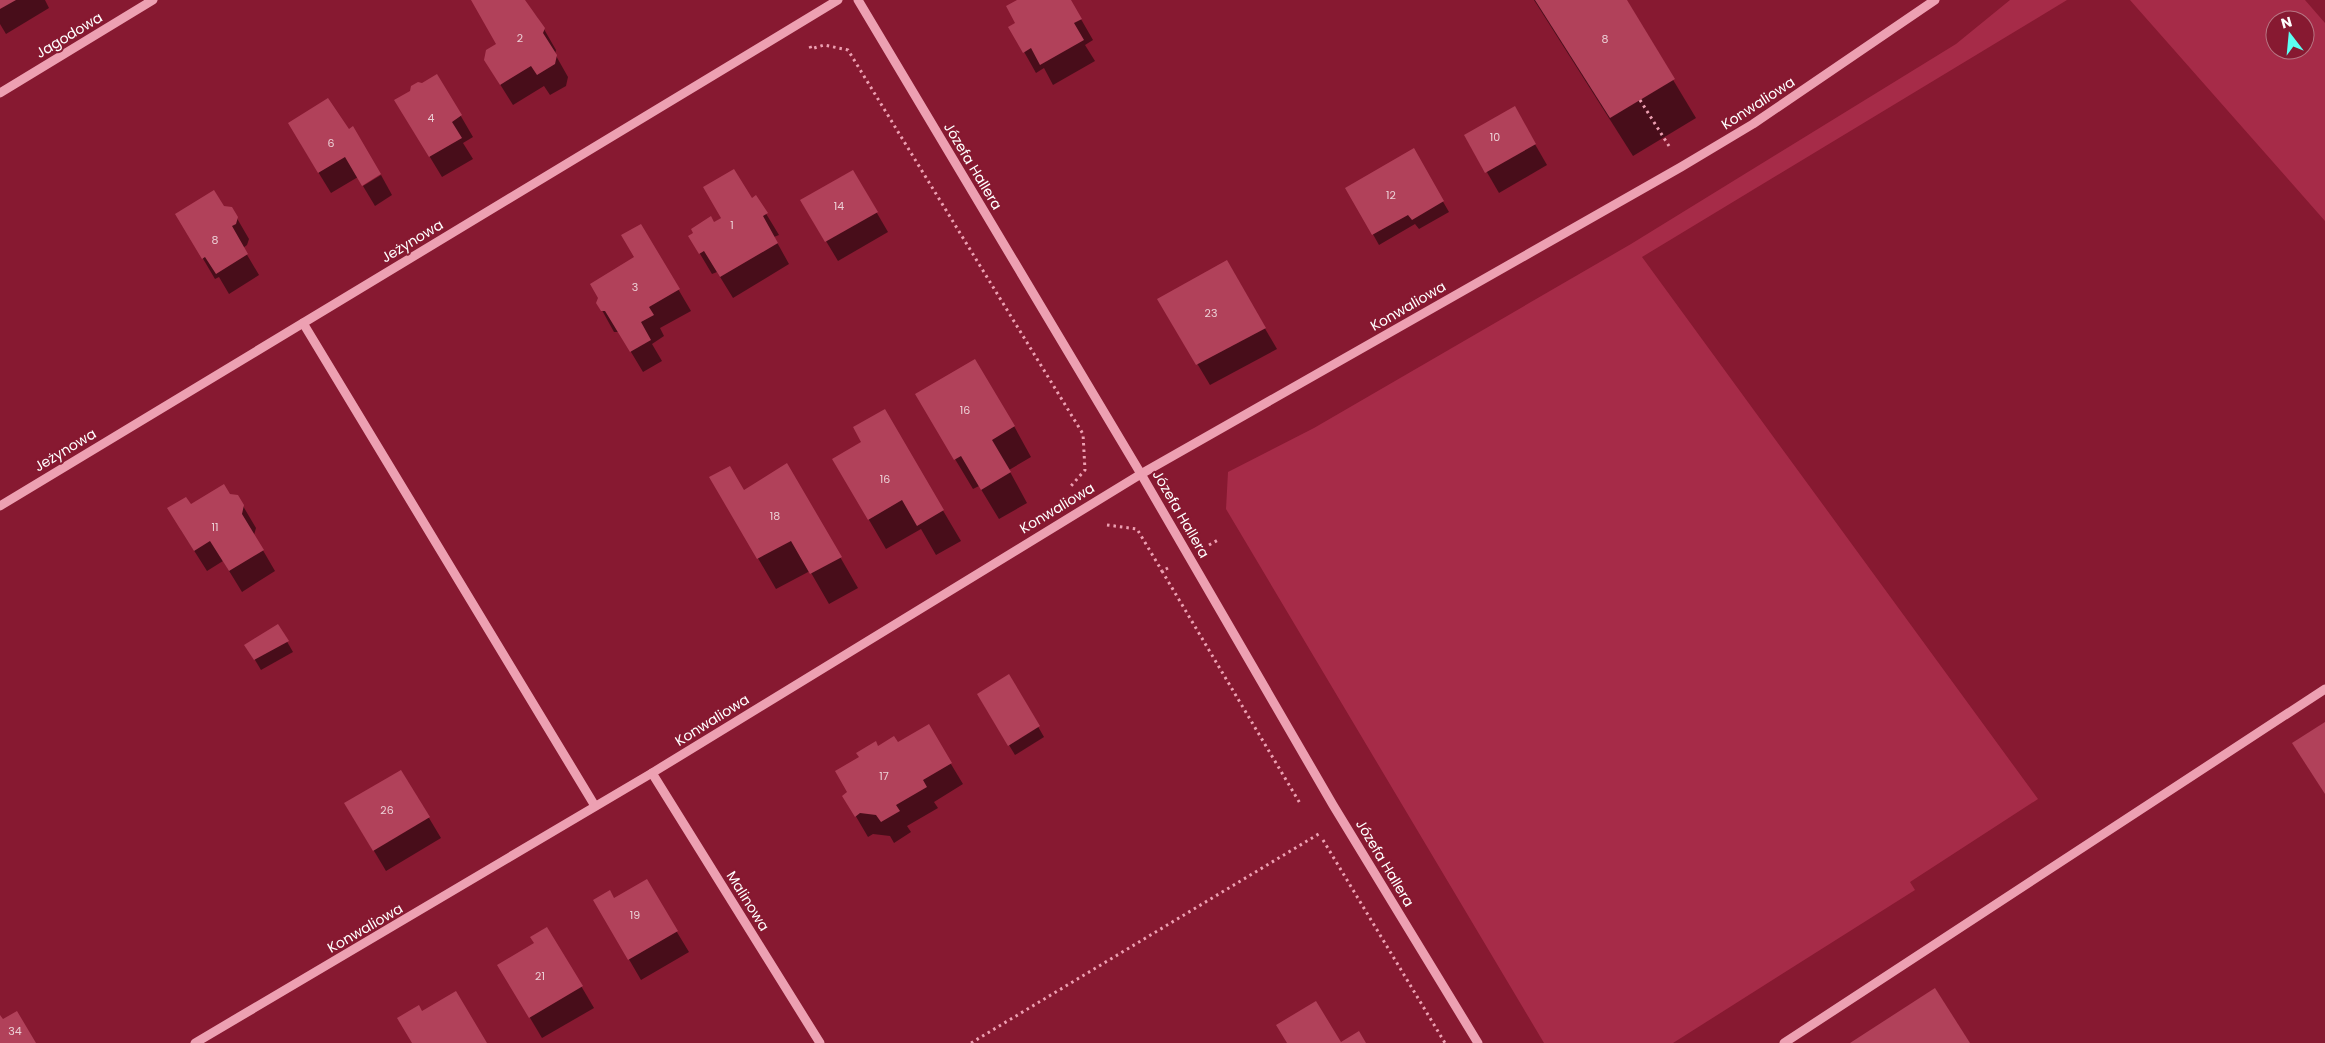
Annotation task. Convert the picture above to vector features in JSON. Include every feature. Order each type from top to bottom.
[{"type":"street","name":"Jagodowa","points":[[0,93],[152,0]]},
{"type":"street","name":"Jeżynowa","points":[[0,506],[838,0]]},
{"type":"street","name":"Józefa Hallera","points":[[858,0],[1141,474],[1343,820],[1478,1043]]},
{"type":"street","name":"Konwaliowa","points":[[195,1043],[474,880],[652,773],[1083,508],[1681,167],[1753,124],[1935,0]]},
{"type":"street","points":[[304,323],[595,806]]},
{"type":"street","points":[[1784,1043],[2325,689]]},
{"type":"street","name":"Malinowa","points":[[652,773],[820,1043]]},
{"type":"path","points":[[796,24],[811,49],[824,45],[848,50],[1083,434],[1085,470],[1071,486],[1094,528],[1111,524],[1137,529],[1162,571]]},
{"type":"path","points":[[1640,100],[1681,167]]},
{"type":"path","points":[[971,1043],[1343,820]]},
{"type":"shaded area","points":[[2010,0],[2067,0],[1642,257],[2038,799],[1910,882],[1915,890],[1673,1043],[1544,1043],[1226,509],[1228,472],[1314,428],[1631,244],[1956,44]]},
{"type":"shaded area","points":[[2130,0],[2305,0],[2314,10],[2265,10],[2265,60],[2315,60],[2315,12],[2325,23],[2325,221]]},
{"type":"building","points":[[0,0],[16,0],[0,9]]},
{"type":"building","points":[[471,0],[525,0],[545,28],[543,33],[557,55],[555,64],[537,75],[531,66],[500,85],[484,60],[486,50],[496,44]]},
{"type":"building","points":[[1017,0],[1071,0],[1082,19],[1074,23],[1084,40],[1040,65],[1031,48],[1023,53],[1008,27],[1015,23],[1006,6]]},
{"type":"building","points":[[1535,0],[1627,0],[1675,79],[1610,118]]},
{"type":"building","points":[[437,74],[462,115],[452,122],[462,138],[429,157],[394,100],[410,91],[411,86],[418,82],[422,83]]},
{"type":"building","points":[[328,98],[349,129],[353,126],[381,174],[362,186],[345,157],[318,173],[288,123]]},
{"type":"building","points":[[1515,106],[1536,144],[1485,173],[1464,135]]},
{"type":"building","points":[[1414,148],[1444,201],[1412,220],[1408,215],[1372,235],[1345,188]]},
{"type":"building","points":[[734,169],[752,198],[756,195],[768,213],[763,216],[778,243],[720,277],[704,251],[699,254],[688,236],[693,233],[691,229],[711,216],[714,222],[721,218],[703,187]]},
{"type":"building","points":[[853,170],[878,212],[825,242],[800,200]]},
{"type":"building","points":[[214,190],[224,206],[232,207],[238,217],[236,224],[232,226],[248,254],[216,274],[205,257],[202,259],[175,214]]},
{"type":"building","points":[[641,224],[680,289],[649,307],[654,315],[641,322],[651,340],[630,352],[605,311],[601,311],[596,303],[598,298],[590,284],[634,257],[621,235]]},
{"type":"building","points":[[1227,260],[1266,328],[1196,365],[1157,299]]},
{"type":"building","points":[[975,359],[1015,426],[992,440],[1011,472],[981,490],[961,456],[954,460],[915,394]]},
{"type":"building","points":[[885,409],[944,510],[917,526],[902,500],[868,520],[832,459],[861,442],[853,427]]},
{"type":"building","points":[[787,463],[842,557],[810,574],[791,541],[757,559],[709,477],[730,466],[744,490]]},
{"type":"building","points":[[224,484],[230,494],[238,495],[244,505],[242,514],[264,550],[229,571],[210,541],[194,551],[167,508],[186,497],[191,504]]},
{"type":"building","points":[[278,624],[289,641],[254,660],[244,645]]},
{"type":"building","points":[[1009,674],[1040,726],[1008,746],[977,694]]},
{"type":"building","points":[[2325,722],[2325,794],[2292,743]]},
{"type":"building","points":[[929,724],[952,763],[923,780],[927,787],[896,805],[900,811],[881,822],[876,815],[860,813],[855,817],[842,796],[847,792],[835,771],[859,757],[856,753],[876,741],[878,746],[894,736],[898,742]]},
{"type":"building","points":[[401,770],[430,817],[373,851],[344,803]]},
{"type":"building","points":[[647,879],[678,931],[628,960],[593,900],[610,890],[614,898]]},
{"type":"building","points":[[547,927],[583,986],[529,1018],[497,965],[534,943],[530,937]]},
{"type":"building","points":[[1935,988],[1970,1043],[1850,1043]]},
{"type":"building","points":[[456,991],[487,1043],[412,1043],[397,1018],[419,1005],[422,1011]]},
{"type":"building","points":[[1316,1001],[1341,1042],[1359,1031],[1366,1043],[1287,1043],[1276,1025]]},
{"type":"building","points":[[17,1011],[36,1043],[0,1043],[0,1015],[3,1019]]}]
